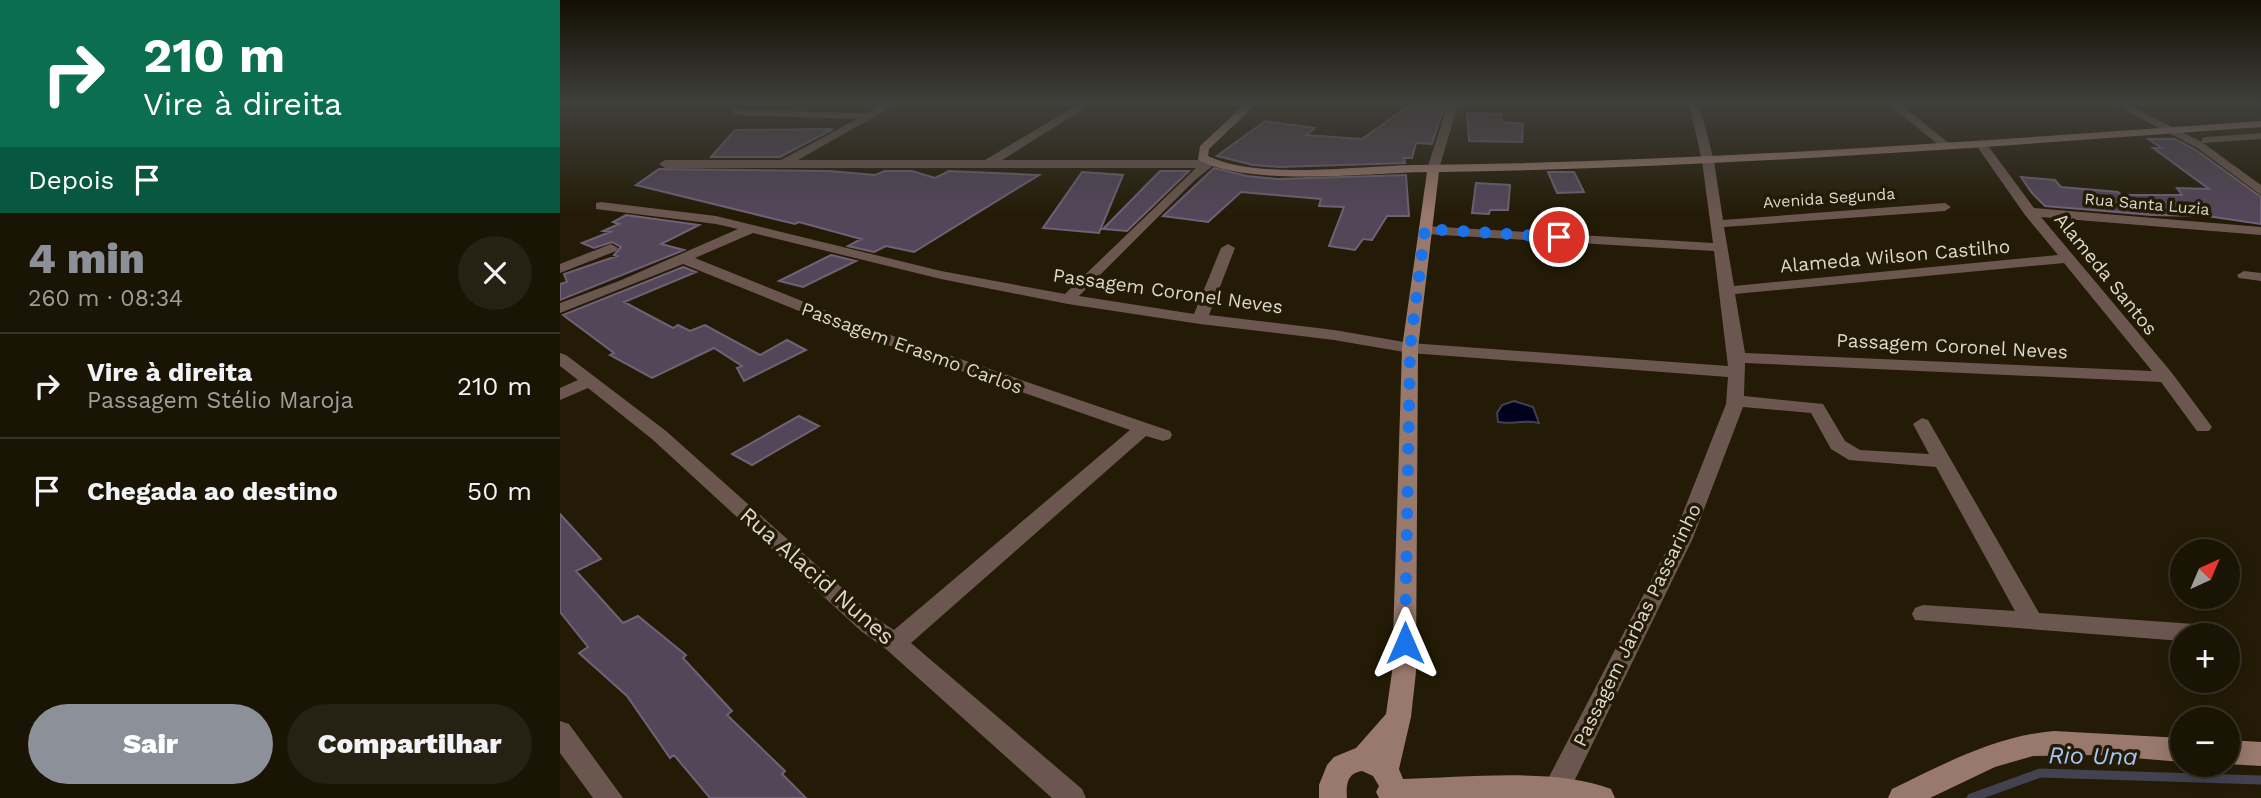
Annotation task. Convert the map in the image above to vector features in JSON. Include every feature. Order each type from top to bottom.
[{"type":"main road","points":[[1211,141],[1204,148],[1202,158],[1209,164],[1258,170],[1433,169],[1708,161],[2030,141]]},
{"type":"main road","points":[[1382,780],[1398,717],[1405,643],[1410,348],[1433,169]]},
{"type":"main road","points":[[1902,798],[1969,765],[2018,747],[2069,743],[2170,749]]},
{"type":"main road","points":[[2240,753],[2261,754]]},
{"type":"main road","points":[[1326,794],[1336,771],[1348,762],[1382,780],[1601,798]]},
{"type":"street","points":[[782,165],[824,141]]},
{"type":"street","points":[[986,165],[1025,141]]},
{"type":"street","points":[[1433,169],[1442,141]]},
{"type":"street","name":"Passagem Jarbas Passarinho","points":[[1554,794],[1683,538],[1735,401],[1736,365],[1703,141]]},
{"type":"street","points":[[1940,141],[1946,146]]},
{"type":"street","points":[[2192,141],[2261,191]]},
{"type":"street","points":[[2208,141],[2261,184]]},
{"type":"street","name":"Alameda Santos","points":[[1982,145],[2030,212],[2166,377],[2203,427]]},
{"type":"street","points":[[665,164],[1209,164]]},
{"type":"street","points":[[1068,299],[1191,177],[1209,164]]},
{"type":"street","name":"Passagem Coronel Neves","points":[[601,206],[716,220],[941,275],[1068,299],[1410,348],[1736,365],[2166,377]]},
{"type":"street","name":"Avenida Segunda","points":[[1716,224],[1945,207]]},
{"type":"street","name":"Rua Santa Luzia","points":[[2030,212],[2261,231]]},
{"type":"street","points":[[560,308],[684,259],[753,228]]},
{"type":"street","points":[[1425,229],[1719,247]]},
{"type":"street","points":[[560,269],[611,248]]},
{"type":"street","points":[[1200,319],[1228,248]]},
{"type":"street","name":"Alameda Wilson Castilho","points":[[1725,291],[2069,258]]},
{"type":"street","name":"Passagem Erasmo Carlos","points":[[684,259],[747,287],[936,358],[1154,432],[895,643]]},
{"type":"street","points":[[2244,275],[2261,277]]},
{"type":"street","name":"Rua Alacid Nunes","points":[[560,358],[659,435],[869,625],[895,643],[1072,798]]},
{"type":"street","points":[[560,395],[588,382]]},
{"type":"street","points":[[1735,401],[1817,408],[1838,445],[1856,456],[1942,461]]},
{"type":"street","points":[[1922,424],[2032,622]]},
{"type":"street","points":[[1923,614],[2170,631]]},
{"type":"street","points":[[560,732],[609,798]]},
{"type":"water","points":[[1514,401],[1533,407],[1539,423],[1498,422],[1497,413],[1502,405]]},
{"type":"building","points":[[725,141],[810,141],[780,157],[711,157]]},
{"type":"building","points":[[1237,141],[1433,141],[1432,144],[1416,143],[1412,158],[1404,158],[1405,163],[1280,167],[1253,165],[1217,156]]},
{"type":"building","points":[[2151,141],[2179,141],[2196,150],[2261,197],[2261,224],[2207,216],[2152,215],[2045,206],[2021,177],[2055,180],[2061,187],[2118,192],[2121,195],[2182,195],[2177,188],[2209,189],[2153,148],[2162,148]]},
{"type":"building","points":[[1214,168],[1247,176],[1278,179],[1406,175],[1409,216],[1387,216],[1372,240],[1363,239],[1355,250],[1329,246],[1344,207],[1319,206],[1321,199],[1241,192],[1208,222],[1163,216]]},
{"type":"building","points":[[659,169],[829,171],[875,175],[885,171],[912,171],[935,178],[949,171],[1039,175],[914,252],[886,246],[874,252],[848,246],[861,239],[636,185]]},
{"type":"building","points":[[1160,171],[1189,171],[1127,231],[1103,229]]},
{"type":"building","points":[[1082,172],[1123,175],[1099,233],[1043,228]]},
{"type":"building","points":[[1548,172],[1574,172],[1584,192],[1557,193]]},
{"type":"building","points":[[1476,183],[1510,185],[1508,210],[1490,210],[1489,214],[1472,213]]},
{"type":"building","points":[[626,215],[699,225],[661,244],[684,250],[560,300],[560,284],[567,282],[564,274],[617,256],[614,255],[621,247],[612,242],[594,248],[582,243],[610,232],[603,231],[619,224],[613,222]]},
{"type":"building","points":[[831,255],[856,261],[803,287],[779,281]]},
{"type":"building","points":[[683,267],[696,272],[624,302],[673,328],[678,325],[690,331],[705,325],[760,355],[787,340],[806,350],[744,381],[737,368],[742,366],[714,348],[652,378],[610,355],[614,353],[563,315]]},
{"type":"building","points":[[799,416],[819,426],[752,465],[732,454]]},
{"type":"building","points":[[560,514],[601,559],[576,571],[623,623],[638,616],[686,655],[683,658],[732,711],[727,715],[785,771],[782,774],[806,798],[710,798],[674,755],[670,758],[627,696],[579,653],[588,647],[560,612]]},
{"type":"waterway","name":"Rio Una","points":[[1971,798],[2040,773],[2261,780]]},
{"type":"route","points":[[1405,643],[1410,348],[1425,229],[1559,237]]}]
